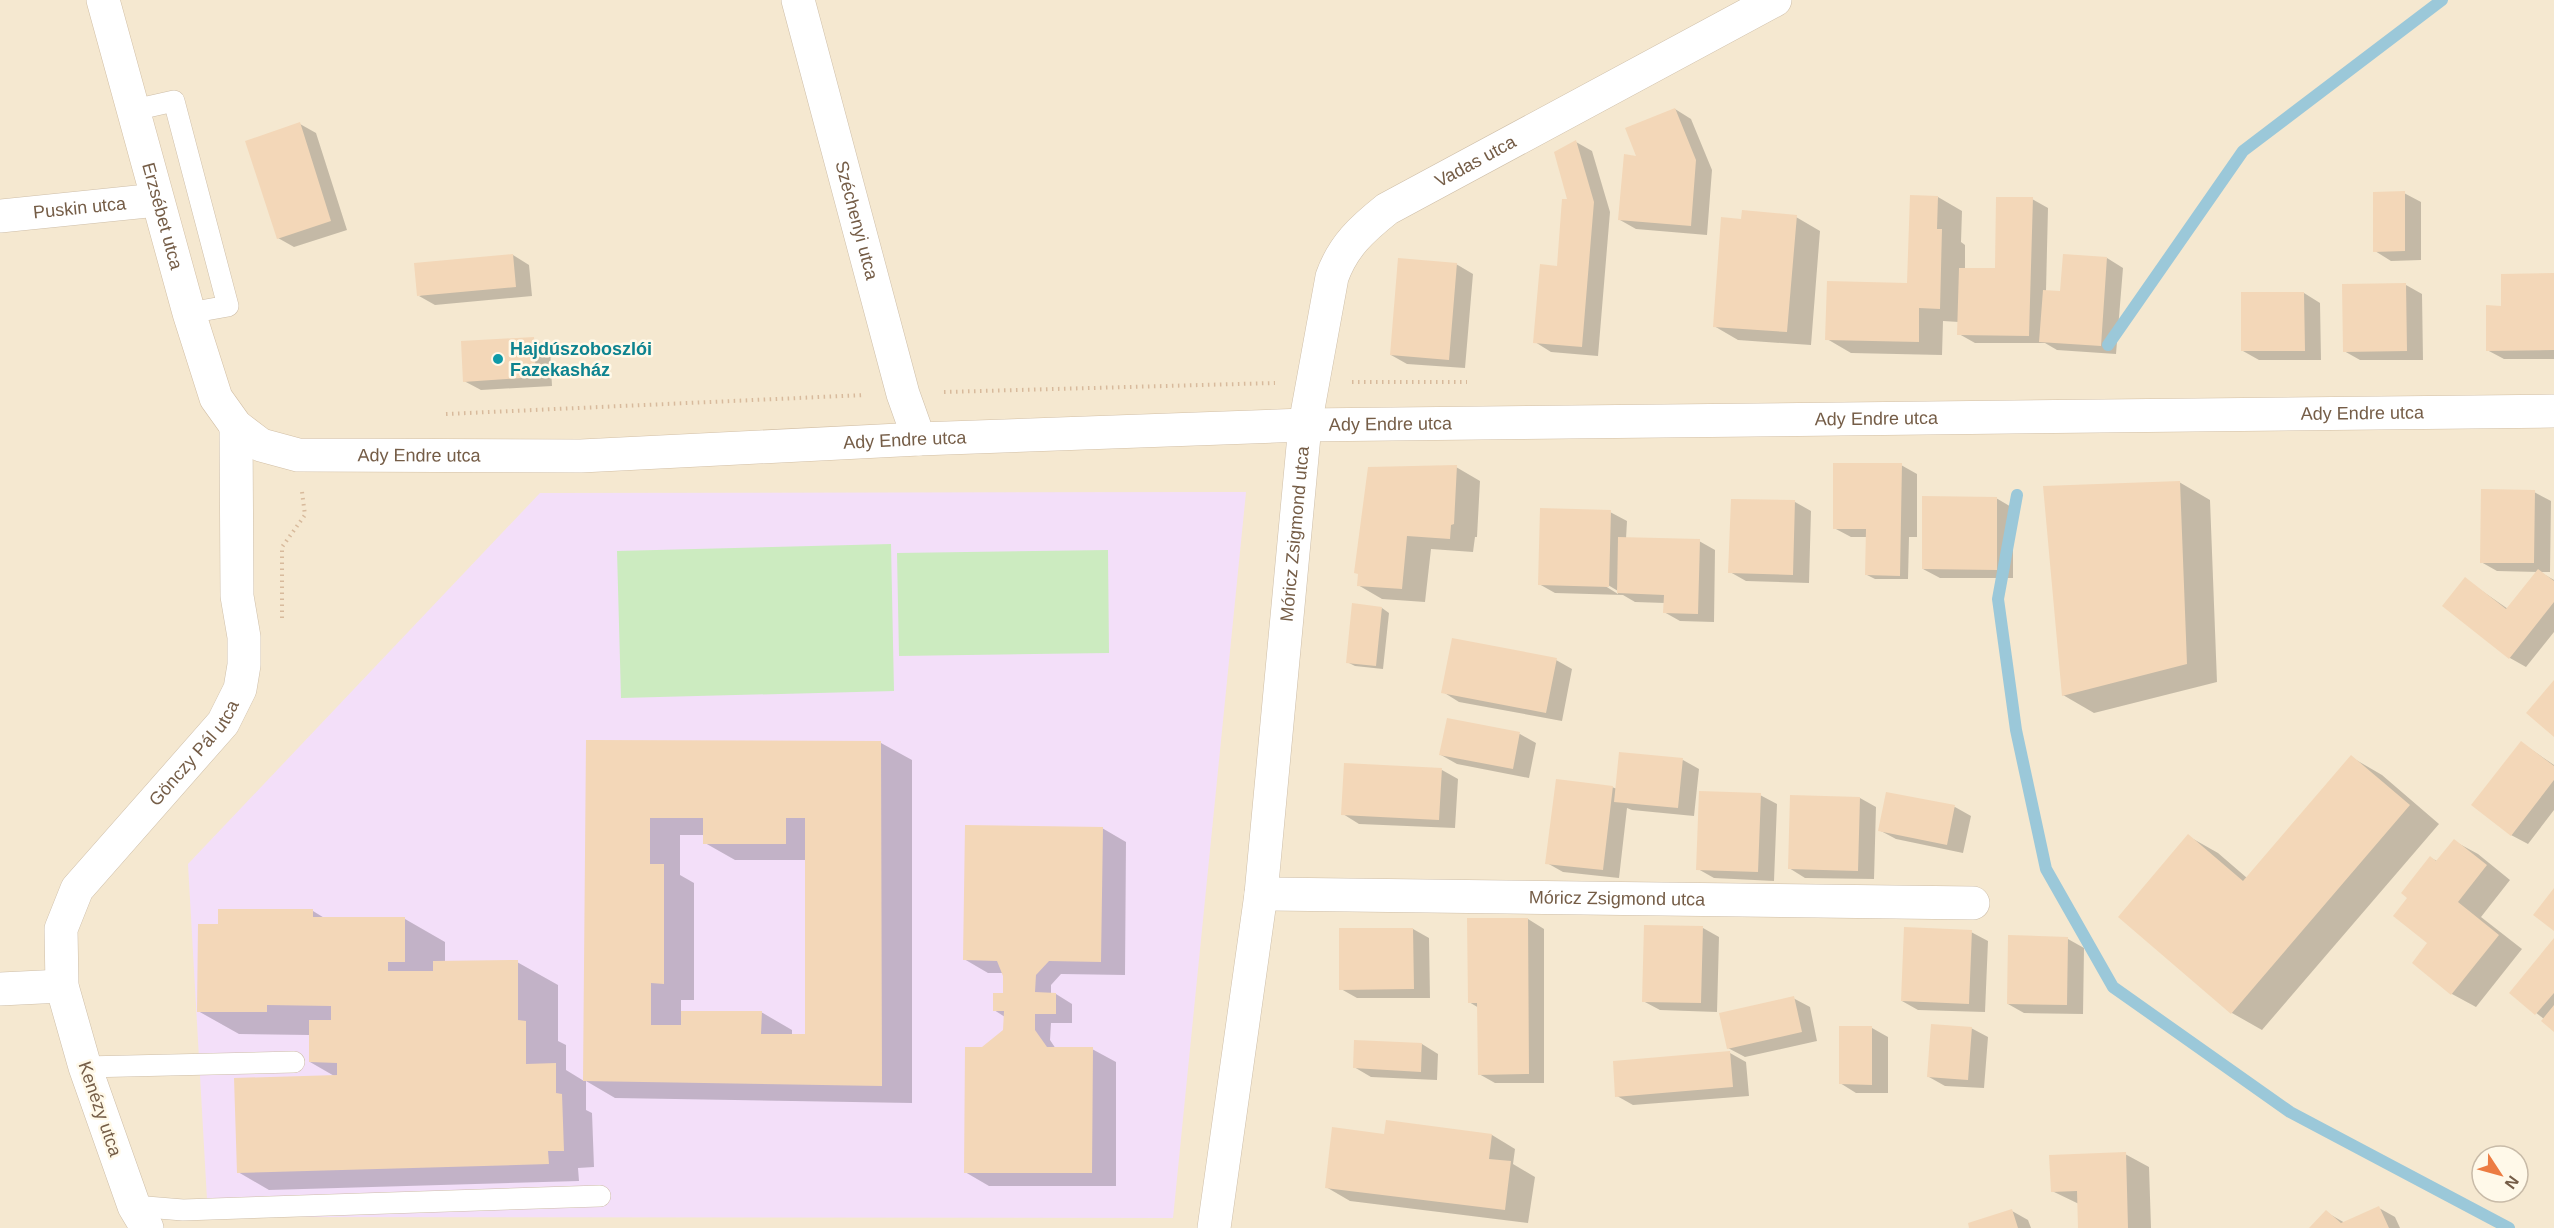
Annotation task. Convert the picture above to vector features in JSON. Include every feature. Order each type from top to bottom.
[{"type":"street","name":"Erzsébet utca","points":[[103,0],[189,313],[216,398],[236,426]]},
{"type":"street","name":"Széchenyi utca","points":[[798,0],[903,394],[919,439]]},
{"type":"street","name":"Vadas utca","points":[[1305,425],[1332,277],[1339,257],[1350,240],[1365,226],[1387,209],[1775,0]]},
{"type":"street","name":"Puskin utca","points":[[0,216],[157,200]]},
{"type":"street","name":"Ady Endre utca","points":[[236,426],[261,445],[298,455],[581,456],[919,439],[1305,425],[2554,411]]},
{"type":"street","name":"Móricz Zsigmond utca","points":[[1214,1228],[1261,894],[1305,425]]},
{"type":"street","name":"Gönczy Pál utca","points":[[62,986],[61,929],[77,890],[223,723],[240,689],[244,664],[244,637],[237,596],[236,426]]},
{"type":"street","name":"Móricz Zsigmond utca","points":[[1261,894],[1973,903]]},
{"type":"street","points":[[0,989],[62,986]]},
{"type":"street","name":"Kenézy utca","points":[[62,986],[85,1067],[146,1222]]},
{"type":"lane","points":[[134,110],[174,101],[228,306],[189,313]]},
{"type":"lane","points":[[85,1067],[294,1062]]},
{"type":"lane","points":[[146,1222],[183,1210],[600,1196]]},
{"type":"shaded area","points":[[0,0],[2554,0],[2554,1228],[0,1228]]},
{"type":"shaded area","points":[[1246,492],[1173,1218],[208,1217],[188,864],[540,493]]},
{"type":"green space","points":[[891,544],[894,691],[621,698],[617,551]]},
{"type":"green space","points":[[1108,550],[1109,653],[899,656],[897,553]]},
{"type":"building","points":[[1675,108],[1696,160],[1691,226],[1618,220],[1624,154],[1636,156],[1625,128]]},
{"type":"building","points":[[300,122],[331,221],[277,239],[245,141]]},
{"type":"building","points":[[1576,140],[1594,202],[1582,347],[1533,343],[1540,264],[1557,266],[1562,199],[1567,199],[1554,152]]},
{"type":"building","points":[[2405,191],[2405,251],[2373,252],[2373,192]]},
{"type":"building","points":[[1910,195],[1938,196],[1937,229],[1942,229],[1940,309],[1919,308],[1919,342],[1825,340],[1827,281],[1907,283]]},
{"type":"building","points":[[1996,197],[2033,197],[2029,336],[1957,335],[1959,268],[1995,268]]},
{"type":"building","points":[[1742,210],[1797,215],[1787,332],[1713,327],[1721,217],[1741,219]]},
{"type":"building","points":[[513,254],[516,287],[417,296],[414,263]]},
{"type":"building","points":[[2063,254],[2107,257],[2101,346],[2039,342],[2043,290],[2060,291]]},
{"type":"building","points":[[1398,258],[1457,263],[1449,360],[1390,355]]},
{"type":"building","points":[[2554,273],[2554,350],[2486,351],[2486,305],[2501,306],[2501,274]]},
{"type":"building","points":[[2406,283],[2407,351],[2343,352],[2342,284]]},
{"type":"building","points":[[2241,292],[2304,292],[2305,351],[2241,351]]},
{"type":"building","name":"Hajdúszoboszlói Fazekasház","points":[[534,337],[536,377],[463,382],[461,341]]},
{"type":"building","points":[[1833,463],[1902,463],[1900,576],[1865,575],[1866,529],[1833,529]]},
{"type":"building","points":[[1457,465],[1454,524],[1451,525],[1450,539],[1407,536],[1402,589],[1357,586],[1358,574],[1354,573],[1368,467]]},
{"type":"building","points":[[2180,481],[2187,664],[2062,696],[2043,486]]},
{"type":"building","points":[[2481,489],[2535,490],[2534,563],[2480,563]]},
{"type":"building","points":[[1922,496],[1997,497],[1997,570],[1922,569]]},
{"type":"building","points":[[1731,499],[1795,500],[1793,575],[1728,573]]},
{"type":"building","points":[[1540,508],[1611,510],[1609,587],[1538,585]]},
{"type":"building","points":[[1618,537],[1700,539],[1698,614],[1663,613],[1664,595],[1617,593]]},
{"type":"building","points":[[2538,569],[2554,581],[2554,602],[2509,659],[2442,606],[2465,577],[2506,609]]},
{"type":"building","points":[[1352,603],[1382,607],[1376,666],[1346,663]]},
{"type":"building","points":[[1452,638],[1557,658],[1546,713],[1441,693]]},
{"type":"building","points":[[2554,680],[2554,737],[2526,713]]},
{"type":"building","points":[[1447,718],[1520,732],[1513,769],[1439,755]]},
{"type":"building","points":[[586,740],[881,741],[882,1086],[583,1081]],"holes":[[[650,818],[703,818],[703,844],[786,844],[786,818],[805,818],[805,1034],[761,1034],[762,1011],[681,1011],[681,1025],[651,1025],[651,983],[664,984],[664,864],[650,864]]]},
{"type":"building","points":[[2521,741],[2554,766],[2554,780],[2511,836],[2471,805]]},
{"type":"building","points":[[1619,752],[1683,758],[1678,808],[1614,802]]},
{"type":"building","points":[[2351,755],[2410,805],[2231,1014],[2118,917],[2188,834],[2243,881]]},
{"type":"building","points":[[1344,763],[1442,768],[1439,820],[1341,815]]},
{"type":"building","points":[[1556,779],[1613,786],[1603,870],[1545,864]]},
{"type":"building","points":[[1699,791],[1761,793],[1758,872],[1696,870]]},
{"type":"building","points":[[1886,792],[1955,805],[1947,845],[1878,831]]},
{"type":"building","points":[[1790,795],[1860,797],[1858,871],[1788,869]]},
{"type":"building","points":[[965,825],[1103,827],[1101,962],[1049,961],[1036,975],[1035,992],[1056,993],[1056,1014],[1035,1014],[1035,1030],[1047,1047],[1093,1047],[1092,1173],[964,1173],[965,1047],[982,1047],[1003,1030],[1004,1011],[993,1011],[993,993],[1003,993],[1003,976],[997,961],[963,960]]},
{"type":"building","points":[[2454,839],[2487,865],[2458,902],[2499,935],[2451,995],[2412,963],[2427,943],[2393,916],[2407,898],[2401,893],[2430,856],[2436,861]]},
{"type":"building","points":[[2554,888],[2554,931],[2533,915]]},
{"type":"building","points":[[218,909],[313,909],[313,917],[405,917],[405,962],[388,962],[388,971],[433,971],[433,961],[518,960],[518,1020],[526,1021],[526,1064],[556,1063],[556,1093],[562,1094],[564,1151],[548,1151],[549,1164],[237,1173],[234,1078],[337,1075],[337,1063],[309,1062],[309,1020],[331,1020],[331,1006],[267,1005],[267,1012],[197,1012],[198,924],[218,924]]},
{"type":"building","points":[[1467,918],[1528,918],[1529,1074],[1478,1075],[1477,1003],[1468,1003]]},
{"type":"building","points":[[1644,925],[1703,926],[1701,1003],[1642,1002]]},
{"type":"building","points":[[1904,927],[1972,930],[1969,1004],[1901,1001]]},
{"type":"building","points":[[1339,928],[1413,928],[1414,989],[1339,990]]},
{"type":"building","points":[[2008,935],[2068,937],[2067,1005],[2007,1004]]},
{"type":"building","points":[[2554,938],[2554,993],[2535,1015],[2509,993]]},
{"type":"building","points":[[1794,996],[1802,1032],[1727,1049],[1719,1013]]},
{"type":"building","points":[[2554,1005],[2554,1032],[2541,1021]]},
{"type":"building","points":[[1931,1024],[1972,1027],[1968,1080],[1927,1077]]},
{"type":"building","points":[[1839,1026],[1872,1026],[1872,1085],[1839,1084]]},
{"type":"building","points":[[1354,1040],[1422,1043],[1421,1072],[1353,1068]]},
{"type":"building","points":[[1730,1051],[1733,1087],[1615,1097],[1613,1061]]},
{"type":"building","points":[[1386,1120],[1492,1134],[1489,1159],[1511,1161],[1505,1210],[1325,1188],[1332,1127],[1384,1134]]},
{"type":"building","points":[[2126,1152],[2128,1228],[2078,1228],[2077,1191],[2051,1192],[2049,1155]]},
{"type":"building","points":[[2379,1206],[2389,1228],[2309,1228],[2326,1210],[2341,1223]]},
{"type":"building","points":[[2012,1209],[2018,1228],[1969,1228],[1968,1223]]},
{"type":"waterway","points":[[2108,345],[2243,151],[2442,0]]},
{"type":"waterway","points":[[2017,495],[1998,599],[2016,730],[2046,869],[2113,987],[2290,1112],[2509,1228]]},
{"type":"place","name":"Hajdúszoboszlói Fazekasház","points":[[498,359]]}]
